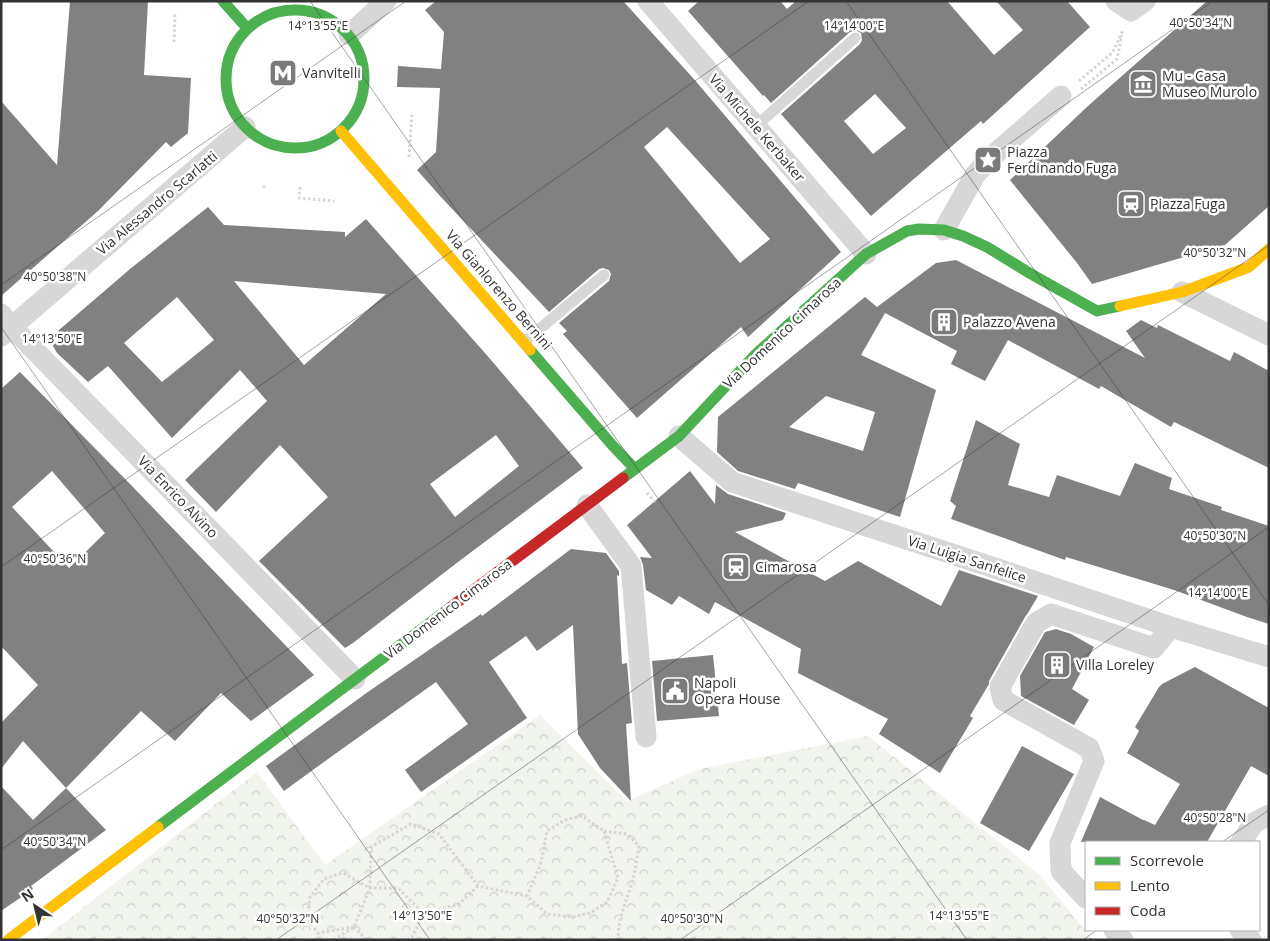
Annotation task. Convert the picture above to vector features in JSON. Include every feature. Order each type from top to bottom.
[{"type":"street","points":[[223,1],[247,28]]},
{"type":"street","points":[[349,34],[386,1]]},
{"type":"street","name":"Via Michele Kerbaker","points":[[648,1],[866,254]]},
{"type":"street","points":[[288,10],[310,11],[331,19],[349,34],[360,55],[364,80],[360,102],[352,119],[341,131],[309,147],[286,148],[264,141],[245,128],[233,110],[226,89],[226,68],[234,46],[247,28],[266,16],[288,10]]},
{"type":"street","points":[[944,230],[975,176],[988,160],[1041,114],[1063,99]]},
{"type":"street","name":"Via Alessandro Scarlatti","points":[[5,326],[245,128]]},
{"type":"street","name":"Via Gianlorenzo Bernini","points":[[341,131],[613,446],[635,469]]},
{"type":"street","points":[[866,254],[907,231],[919,229],[944,230],[987,246],[1031,274],[1097,311],[1182,292],[1249,267],[1269,248]]},
{"type":"street","name":"Via Domenico Cimarosa","points":[[8,940],[678,436],[754,355],[866,254]]},
{"type":"street","points":[[1182,292],[1269,335]]},
{"type":"street","name":"Via Enrico Alvino","points":[[5,326],[355,679]]},
{"type":"street","name":"Via Luigia Sanfelice","points":[[678,436],[732,482],[1171,627],[1269,657]]},
{"type":"street","points":[[587,505],[631,566],[646,737]]},
{"type":"street","points":[[1085,897],[1061,870],[1060,844],[1094,761],[1089,748],[1004,700],[1000,687],[1036,623],[1051,614],[1154,648],[1171,627]]},
{"type":"street","points":[[1242,841],[1254,823],[1269,815]]},
{"type":"street","points":[[1241,931],[1251,940]]},
{"type":"lane","points":[[756,126],[854,38]]},
{"type":"lane","points":[[524,342],[604,274]]},
{"type":"path","points":[[1063,99],[1117,59],[1129,10]]},
{"type":"path","points":[[174,42],[175,13]]},
{"type":"path","points":[[1063,99],[1113,52]]},
{"type":"path","points":[[409,157],[412,112]]},
{"type":"path","points":[[300,187],[299,198],[334,201]]},
{"type":"path","points":[[644,489],[655,502]]},
{"type":"path","points":[[527,896],[541,863],[547,832],[565,820],[582,816],[604,830],[627,834],[639,846],[637,864],[622,911],[618,929],[618,940]]},
{"type":"path","points":[[334,940],[354,927],[370,888],[372,847],[411,824],[439,834],[478,886],[527,896],[547,914],[573,917],[590,913],[607,902],[618,878],[604,830]]},
{"type":"path","points":[[354,927],[318,933],[307,919],[310,897],[324,879],[343,873],[370,888],[398,888],[424,914]]},
{"type":"path","points":[[406,940],[412,937],[424,914],[459,904],[478,886]]},
{"type":"path","points":[[354,927],[367,940]]},
{"type":"green space","points":[[540,715],[627,801],[699,769],[868,736],[1040,875],[1093,940],[42,940],[257,772],[325,865]]},
{"type":"building","points":[[70,1],[148,1],[144,75],[191,78],[188,133],[171,147],[166,142],[98,211],[1,296],[1,101],[57,165]]},
{"type":"building","points":[[436,1],[623,1],[693,78],[841,252],[748,337],[741,327],[637,418],[563,334],[567,331],[559,323],[609,281],[611,274],[609,270],[599,269],[549,312],[417,170],[436,152],[440,88],[397,87],[398,66],[441,69],[444,32],[425,10]],"holes":[[[667,127],[770,239],[740,263],[644,147]]]},
{"type":"building","points":[[699,1],[780,1],[787,9],[796,1],[947,1],[994,55],[1023,30],[996,1],[1067,1],[1090,27],[983,124],[981,121],[871,216],[781,114],[860,44],[862,40],[861,33],[857,31],[850,32],[771,103],[688,11]],"holes":[[[875,94],[906,128],[873,154],[844,121]]]},
{"type":"building","points":[[1207,1],[1269,1],[1269,206],[1225,245],[1092,284],[1010,180],[1089,105]]},
{"type":"building","points":[[208,207],[224,225],[345,232],[345,237],[366,219],[485,353],[583,468],[345,648],[259,561],[328,497],[280,445],[216,512],[185,480],[267,401],[240,370],[172,438],[108,366],[88,382],[57,353],[53,346],[53,338],[59,330],[130,269]],"holes":[[[234,281],[386,294],[304,365]],[[177,297],[214,340],[162,382],[124,343]],[[496,435],[519,466],[455,517],[430,484]]]},
{"type":"building","points":[[956,260],[1145,358],[1126,331],[1141,320],[1157,328],[1158,325],[1230,361],[1234,352],[1269,371],[1269,468],[1174,422],[1171,427],[1101,386],[1099,389],[1008,340],[985,381],[951,364],[957,351],[885,313],[861,355],[936,390],[900,517],[798,483],[795,489],[738,471],[717,452],[718,417],[865,297],[877,307],[936,263]],"holes":[[[826,396],[875,412],[863,451],[789,427]]]},
{"type":"building","points":[[20,372],[314,675],[251,721],[221,693],[175,741],[141,711],[66,788],[23,741],[1,769],[1,723],[38,685],[1,646],[1,389]],"holes":[[[52,471],[105,533],[69,568],[12,507]]]},
{"type":"building","points":[[976,420],[1020,444],[1008,485],[1049,497],[1057,475],[1120,496],[1135,463],[1172,478],[1169,489],[1222,507],[1221,510],[1269,526],[1269,624],[1174,590],[1066,557],[1065,560],[951,519],[956,506],[950,501]]},
{"type":"building","points":[[690,471],[715,504],[716,485],[728,494],[786,513],[783,520],[735,532],[825,581],[858,561],[941,606],[959,570],[1038,596],[970,716],[973,718],[940,773],[879,734],[888,719],[798,673],[801,649],[715,602],[709,614],[679,596],[672,605],[646,590],[643,565],[640,557],[652,558],[627,525]]},
{"type":"building","points":[[571,549],[606,553],[619,571],[619,576],[617,575],[622,664],[627,663],[632,723],[626,724],[631,801],[600,768],[578,734],[573,625],[537,651],[526,636],[489,662],[527,718],[421,792],[405,770],[468,724],[436,682],[284,791],[266,766],[365,694],[481,614],[482,616]]},
{"type":"building","name":"Villa Loreley","points":[[1056,629],[1071,634],[1094,647],[1072,689],[1089,700],[1074,725],[1021,696],[1020,676],[1045,632]]},
{"type":"building","points":[[713,655],[719,716],[657,721],[652,661]]},
{"type":"building","points":[[1195,667],[1269,708],[1269,776],[1251,766],[1208,841],[1081,842],[1100,797],[1155,825],[1180,784],[1127,753],[1139,731],[1135,727],[1162,684]]},
{"type":"building","points":[[1022,746],[1074,774],[1029,851],[980,823]]},
{"type":"building","points":[[1,786],[33,820],[66,788],[106,830],[31,886],[33,889],[1,911]]},
{"type":"traffic: fast","points":[[223,1],[247,28]]},
{"type":"traffic: fast","points":[[295,10],[321,15],[344,30],[359,53],[364,79],[359,105],[344,128],[321,143],[295,148],[269,143],[246,128],[231,105],[226,79],[231,53],[246,30],[269,15],[295,10]]},
{"type":"traffic: fast","points":[[623,478],[679,436],[755,355],[866,254],[907,231],[919,229],[944,230],[963,236],[987,247],[1097,311],[1120,306]]},
{"type":"traffic: fast","points":[[530,350],[635,469]]},
{"type":"traffic: fast","points":[[158,827],[451,607]]},
{"type":"traffic: slow","points":[[341,131],[530,350]]},
{"type":"traffic: slow","points":[[1120,306],[1182,292],[1249,267],[1269,249]]},
{"type":"traffic: slow","points":[[8,940],[158,827]]},
{"type":"traffic: jam","points":[[451,607],[623,478]]},
{"type":"place","name":"Vanvitelli","points":[[283,73]]},
{"type":"place","name":"Mu - Casa Museo Murolo","points":[[1143,84]]},
{"type":"place","name":"Piazza Ferdinando Fuga","points":[[988,160]]},
{"type":"place","name":"Piazza Fuga","points":[[1131,204]]},
{"type":"place","name":"Palazzo Avena","points":[[944,322]]},
{"type":"place","name":"Cimarosa","points":[[736,567]]},
{"type":"place","name":"Villa Loreley","points":[[1057,665]]},
{"type":"place","name":"Napoli Opera House","points":[[675,691]]}]
